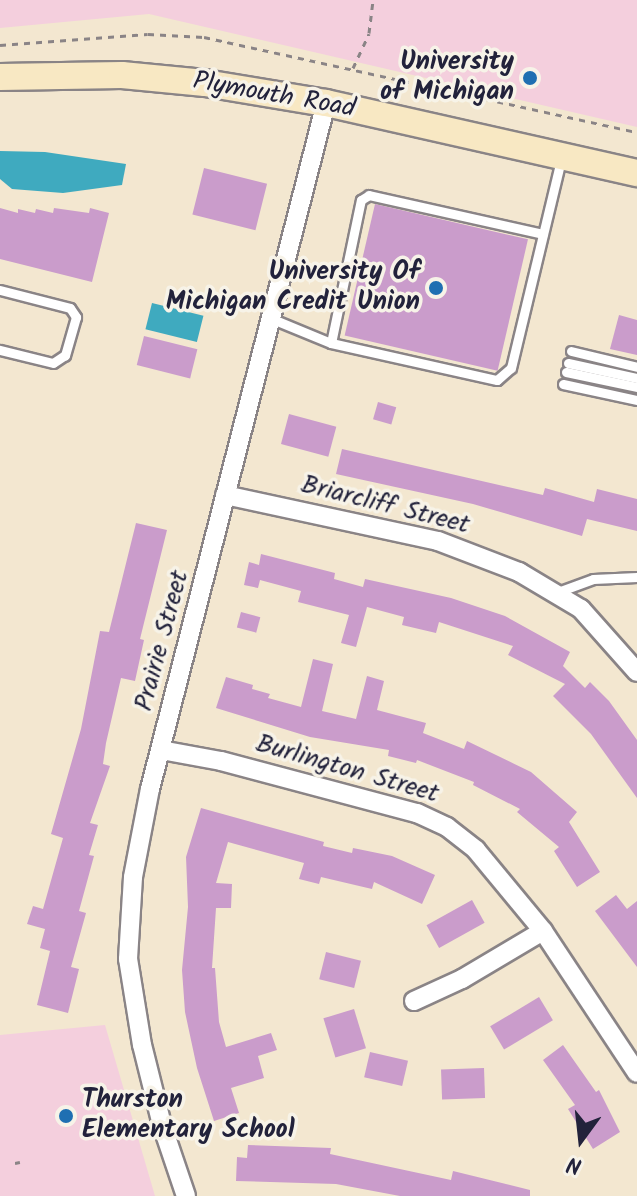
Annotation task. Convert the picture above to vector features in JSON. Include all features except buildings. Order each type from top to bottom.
[{"type":"main road","name":"Plymouth Road","points":[[0,77],[122,75],[205,83],[326,103],[637,173]]},
{"type":"street","name":"Prairie Street","points":[[186,1196],[162,1125],[142,1045],[128,959],[133,877],[161,750],[326,103]]},
{"type":"street","name":"Briarcliff Street","points":[[225,495],[438,541],[519,572],[581,609],[637,672]]},
{"type":"street","name":"Burlington Street","points":[[161,750],[221,761],[417,813],[447,827],[476,850],[543,931],[637,1073]]},
{"type":"street","points":[[414,1001],[462,979],[543,931]]},
{"type":"lane","points":[[270,318],[331,343],[497,380],[511,368],[562,156]]},
{"type":"lane","points":[[331,343],[361,200],[369,195],[543,234]]},
{"type":"lane","points":[[0,290],[70,308],[76,317],[65,355],[53,363],[0,350]]},
{"type":"lane","points":[[571,351],[637,367]]},
{"type":"lane","points":[[637,378],[567,367],[637,387]]},
{"type":"lane","points":[[563,384],[637,400]]},
{"type":"lane","points":[[554,593],[593,579],[637,577]]},
{"type":"path","points":[[353,68],[369,33],[373,0]]},
{"type":"path","points":[[0,45],[148,34],[204,37],[637,132]]},
{"type":"shaded area","name":"University of Michigan","points":[[0,0],[637,0],[637,127],[149,14],[0,28]]},
{"type":"shaded area","name":"Thurston Elementary School","points":[[105,1025],[155,1196],[0,1196],[0,1035]]},
{"type":"water","points":[[0,151],[45,152],[126,164],[122,185],[63,193],[12,189],[0,179]]},
{"type":"water","points":[[152,303],[203,316],[197,342],[145,329]]},
{"type":"place","name":"University of Michigan","points":[[530,78]]},
{"type":"place","name":"University Of Michigan Credit Union","points":[[436,288]]},
{"type":"place","name":"Thurston Elementary School","points":[[66,1116]]}]
